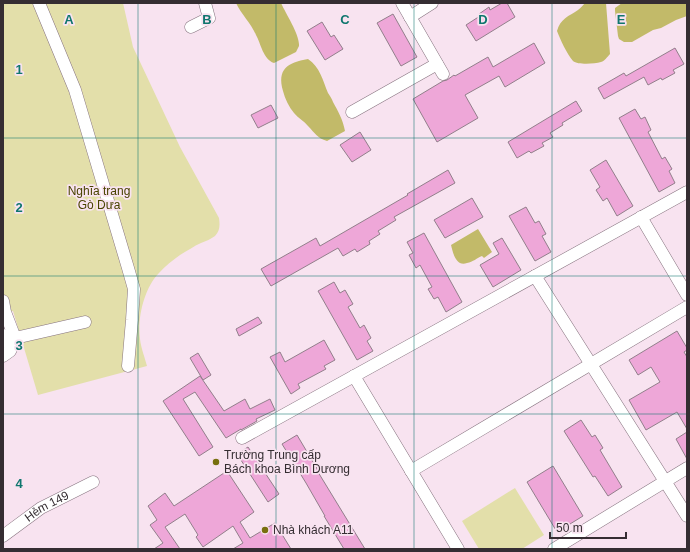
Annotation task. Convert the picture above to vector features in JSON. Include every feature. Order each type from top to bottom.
[{"type":"street","points":[[39,3],[75,90],[134,289],[128,366]]},
{"type":"street","points":[[191,27],[209,18],[205,3]]},
{"type":"street","points":[[352,112],[440,69],[402,3]]},
{"type":"street","points":[[410,17],[432,3]]},
{"type":"street","points":[[242,438],[687,192]]},
{"type":"street","points":[[641,218],[687,295]]},
{"type":"street","points":[[535,276],[687,516]]},
{"type":"street","points":[[411,472],[687,307]]},
{"type":"street","points":[[4,308],[15,338],[85,322]]},
{"type":"street","points":[[3,335],[6,336],[11,349],[3,356]]},
{"type":"street","points":[[354,376],[458,549]]},
{"type":"street","points":[[554,549],[687,468]]},
{"type":"street","name":"Hẻm 149","points":[[3,536],[41,508],[93,482]]},
{"type":"green space","name":"Nghĩa trang Gò Dưa","points":[[3,3],[123,3],[133,47],[180,147],[219,218],[219,230],[215,236],[198,244],[172,261],[159,273],[149,287],[143,304],[139,331],[141,346],[147,366],[38,395],[13,311],[3,314]]},
{"type":"green space","points":[[515,488],[544,535],[522,549],[479,549],[462,521]]},
{"type":"shaded area","points":[[236,3],[281,3],[299,41],[299,46],[296,52],[274,63],[270,61],[265,55],[254,31]]},
{"type":"shaded area","points":[[585,3],[606,3],[610,54],[601,62],[586,64],[573,61],[566,51],[557,31],[560,24],[568,16]]},
{"type":"shaded area","points":[[622,3],[687,3],[687,16],[653,30],[632,42],[624,42],[619,39],[618,36],[615,11],[615,8]]},
{"type":"shaded area","points":[[308,59],[321,74],[328,93],[340,116],[345,131],[327,141],[318,137],[290,108],[281,83],[281,77],[285,68],[294,63]]},
{"type":"shaded area","points":[[478,229],[492,252],[484,258],[482,256],[473,261],[463,264],[460,263],[453,252],[451,245]]},
{"type":"building","points":[[502,3],[507,3],[515,17],[476,41],[466,25],[480,16],[479,14],[489,7],[490,10]]},
{"type":"building","points":[[393,14],[417,57],[401,66],[377,23]]},
{"type":"building","points":[[322,22],[331,37],[334,35],[343,49],[325,60],[307,31]]},
{"type":"building","points":[[534,43],[545,63],[505,87],[499,76],[465,95],[478,118],[437,142],[413,99],[488,57],[493,67]]},
{"type":"building","points":[[675,48],[684,64],[673,70],[675,73],[648,85],[644,77],[604,99],[598,88],[624,73],[626,76]]},
{"type":"building","points":[[576,101],[582,111],[562,123],[563,125],[550,133],[553,137],[542,143],[544,146],[531,153],[529,151],[517,158],[508,142]]},
{"type":"building","points":[[271,105],[278,118],[258,128],[251,115]]},
{"type":"building","points":[[635,109],[641,119],[645,117],[651,130],[648,132],[662,159],[665,157],[672,169],[669,171],[675,183],[659,192],[619,118]]},
{"type":"building","points":[[360,132],[371,150],[352,162],[340,145]]},
{"type":"building","points":[[606,160],[633,206],[617,216],[607,198],[603,201],[596,190],[600,187],[590,170]]},
{"type":"building","points":[[448,170],[455,183],[394,217],[396,220],[378,231],[380,234],[369,241],[370,244],[357,252],[355,249],[343,256],[338,248],[271,286],[261,269],[316,238],[320,246]]},
{"type":"building","points":[[472,198],[483,217],[445,238],[434,220]]},
{"type":"building","points":[[526,207],[535,223],[539,221],[546,234],[542,236],[551,252],[535,261],[509,216]]},
{"type":"building","points":[[424,233],[462,302],[446,312],[438,297],[434,299],[428,289],[432,287],[420,265],[416,268],[409,255],[413,253],[407,242]]},
{"type":"building","points":[[502,238],[521,270],[493,287],[480,265],[499,254],[493,243]]},
{"type":"building","points":[[334,282],[340,293],[345,290],[353,304],[348,307],[360,328],[364,325],[371,338],[367,341],[373,351],[357,360],[318,291]]},
{"type":"building","points":[[258,317],[262,323],[239,336],[236,329]]},
{"type":"building","points":[[677,331],[687,348],[684,352],[687,357],[687,429],[677,412],[646,430],[629,400],[660,382],[651,367],[638,375],[629,360]]},
{"type":"building","points":[[324,340],[335,360],[324,366],[326,369],[298,384],[300,388],[291,394],[270,357],[280,352],[285,362]]},
{"type":"building","points":[[198,353],[211,375],[203,380],[190,358]]},
{"type":"building","points":[[200,376],[224,411],[245,399],[250,409],[270,399],[275,410],[256,419],[257,421],[226,438],[195,392],[183,399],[213,447],[199,456],[163,401]]},
{"type":"building","points":[[581,420],[592,437],[595,435],[603,448],[600,450],[622,487],[608,496],[595,476],[593,477],[564,431]]},
{"type":"building","points":[[687,432],[687,459],[676,439]]},
{"type":"building","points":[[297,435],[365,549],[344,549],[324,516],[282,444]]},
{"type":"building","points":[[248,447],[279,494],[268,502],[237,454]]},
{"type":"building","points":[[553,466],[583,516],[557,532],[527,482]]},
{"type":"building","points":[[227,471],[254,512],[240,522],[250,538],[275,523],[291,549],[233,549],[243,543],[233,526],[203,547],[196,537],[198,535],[185,514],[165,527],[180,549],[154,549],[163,543],[150,525],[157,520],[148,506],[165,493],[174,506]]},
{"type":"place","name":"Trường Trung cấp Bách khoa Bình Dương","points":[[216,462]]},
{"type":"place","name":"Nhà khách A11","points":[[265,530]]}]
